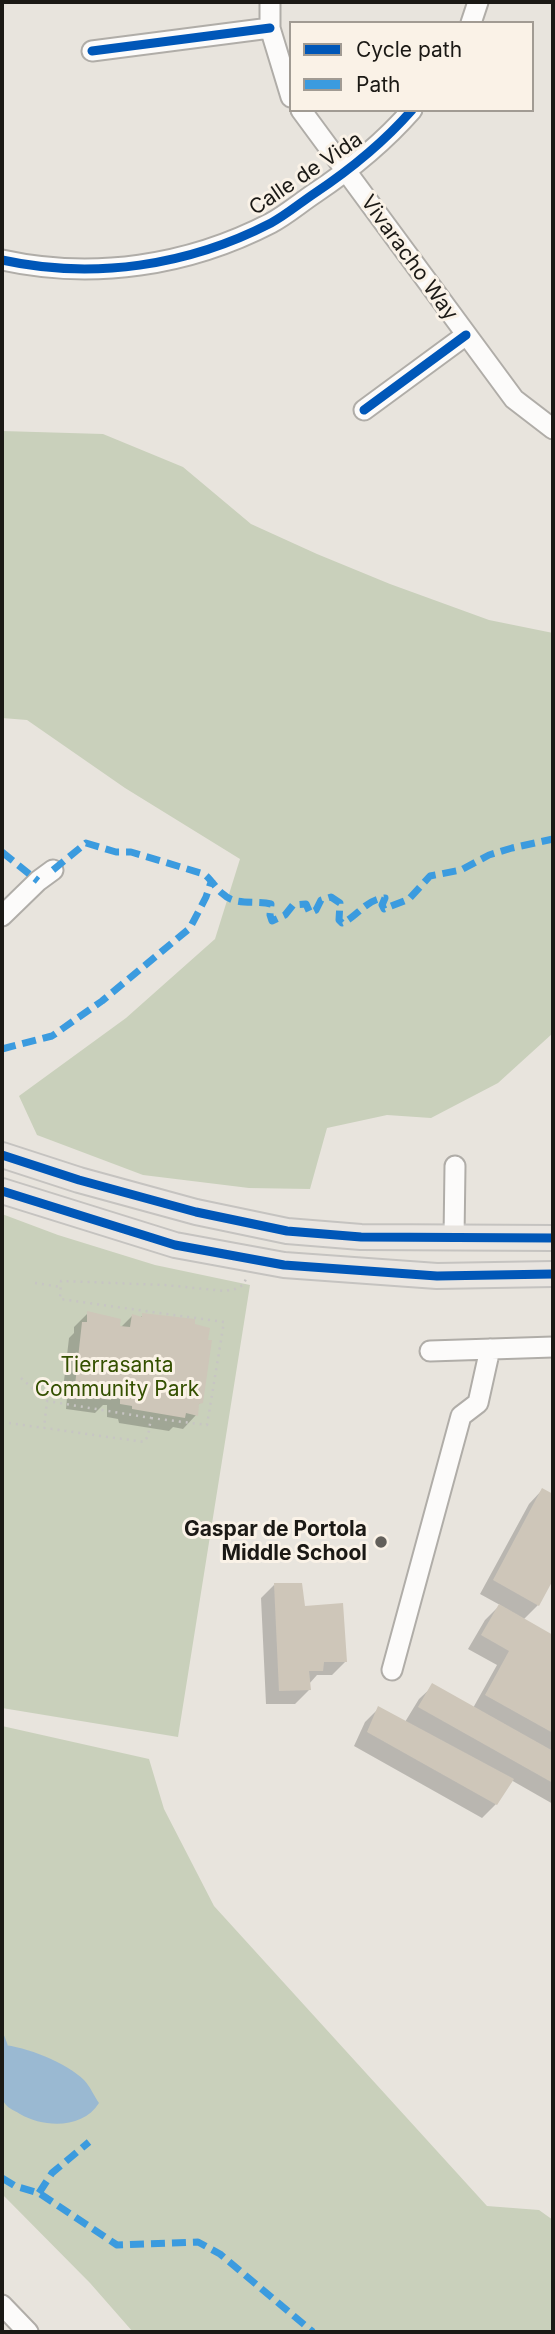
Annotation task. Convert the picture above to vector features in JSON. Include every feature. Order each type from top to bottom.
[{"type":"main road","points":[[2,1155],[79,1181],[196,1212],[287,1231],[361,1237],[553,1237]]},
{"type":"main road","points":[[2,1191],[175,1245],[284,1265],[437,1276],[553,1274]]},
{"type":"street","points":[[270,2],[270,28],[289,90]]},
{"type":"street","points":[[472,21],[478,2]]},
{"type":"street","points":[[92,51],[270,28]]},
{"type":"street","name":"Vivaracho Way","points":[[302,112],[514,399],[553,429]]},
{"type":"street","name":"Calle de Vida","points":[[2,260],[45,268],[123,268],[171,261],[211,250],[272,222],[346,172],[387,138],[410,112]]},
{"type":"street","points":[[364,410],[466,335]]},
{"type":"street","points":[[2,916],[53,870]]},
{"type":"street","points":[[454,1238],[455,1166]]},
{"type":"street","points":[[429,1351],[553,1347]]},
{"type":"street","points":[[392,1670],[461,1416],[478,1403],[490,1349]]},
{"type":"street","points":[[2,2305],[28,2332]]},
{"type":"path","points":[[21,1378],[47,1401],[207,1425],[224,1322],[60,1299],[61,1281],[200,1287],[225,1291],[243,1285],[246,1279]]},
{"type":"path","points":[[35,1283],[61,1287]]},
{"type":"path","points":[[44,1428],[47,1401]]},
{"type":"path","points":[[2,1422],[144,1443],[151,1418]]},
{"type":"green space","points":[[2,431],[103,434],[183,467],[251,524],[317,554],[489,620],[553,633],[553,1033],[498,1083],[431,1118],[387,1115],[327,1128],[310,1189],[249,1188],[143,1175],[37,1135],[19,1096],[126,1018],[215,939],[240,859],[125,788],[27,720],[2,718]]},
{"type":"green space","name":"Tierrasanta Community Park","points":[[2,1214],[58,1235],[155,1265],[250,1285],[178,1737],[2,1708]]},
{"type":"green space","points":[[2,1726],[149,1759],[164,1809],[214,1906],[487,2206],[539,2210],[553,2220],[553,2332],[133,2332],[90,2283],[2,2194]]},
{"type":"water","points":[[2,2045],[34,2052],[57,2062],[84,2080],[99,2103],[83,2118],[62,2124],[30,2119],[10,2108],[4,2103],[2,2095]]},
{"type":"building","points":[[87,1311],[121,1319],[120,1326],[130,1327],[132,1314],[142,1317],[142,1313],[195,1319],[195,1324],[210,1328],[208,1340],[212,1340],[203,1403],[199,1404],[198,1416],[186,1413],[185,1418],[132,1409],[132,1406],[120,1404],[120,1392],[111,1392],[111,1400],[79,1395],[80,1385],[75,1385],[82,1322],[87,1322]]},
{"type":"building","points":[[542,1488],[553,1494],[553,1580],[539,1606],[493,1580]]},
{"type":"building","points":[[274,1583],[302,1583],[305,1606],[343,1603],[347,1662],[324,1662],[323,1671],[309,1671],[311,1690],[279,1691]]},
{"type":"building","points":[[499,1604],[553,1635],[553,1733],[485,1695],[509,1651],[481,1635]]},
{"type":"building","points":[[432,1683],[553,1751],[553,1783],[418,1707]]},
{"type":"building","points":[[378,1706],[514,1779],[497,1805],[367,1732]]},
{"type":"waterway","points":[[2,2037],[5,2045]]},
{"type":"marked path","points":[[53,870],[86,843],[116,852],[131,852],[204,874],[228,898],[271,904],[272,921],[285,915],[293,905],[306,904],[310,913],[316,910],[321,900],[331,897],[340,903],[339,920],[342,923],[372,901],[385,898],[382,905],[384,909],[409,899],[430,876],[461,870],[489,855],[512,848],[553,839]]},
{"type":"marked path","points":[[2,852],[38,881]]},
{"type":"marked path","points":[[2,1049],[52,1036],[102,1001],[190,928],[212,879]]},
{"type":"marked path","points":[[39,2193],[52,2173],[89,2142]]},
{"type":"marked path","points":[[2,2178],[15,2186],[39,2193],[117,2245],[198,2242],[220,2254],[313,2332]]},
{"type":"cycle path","points":[[92,51],[270,28]]},
{"type":"cycle path","points":[[2,260],[71,269],[105,268],[140,265],[207,250],[239,238],[288,213],[366,155],[410,112]]},
{"type":"cycle path","points":[[364,410],[466,335]]},
{"type":"cycle path","points":[[2,1155],[79,1180],[196,1212],[287,1231],[361,1237],[553,1238]]},
{"type":"cycle path","points":[[2,1191],[175,1245],[284,1265],[437,1276],[553,1274]]},
{"type":"place","name":"Gaspar de Portola Middle School","points":[[381,1542]]}]
